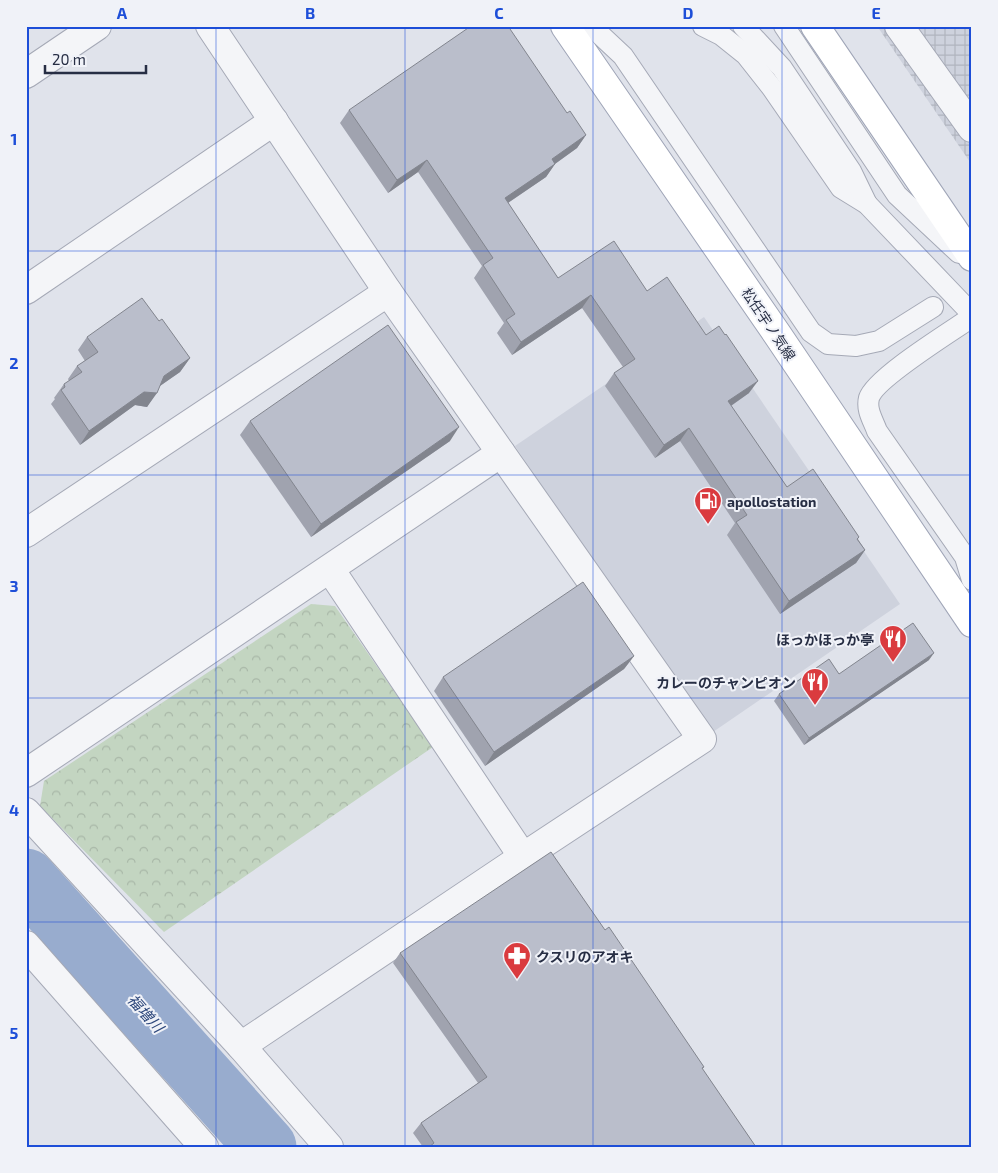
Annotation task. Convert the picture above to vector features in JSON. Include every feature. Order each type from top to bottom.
[{"type":"main road","name":"松任宇ノ気線","points":[[565,26],[777,334],[972,623]]},
{"type":"main road","points":[[815,26],[972,257]]},
{"type":"street","points":[[26,74],[97,26]]},
{"type":"street","points":[[210,26],[388,292],[702,739],[241,1046]]},
{"type":"street","points":[[900,26],[971,125]]},
{"type":"street","points":[[26,290],[274,121]]},
{"type":"street","points":[[26,533],[388,292]]},
{"type":"street","points":[[26,773],[501,453]]},
{"type":"street","points":[[330,569],[523,857]]},
{"type":"street","points":[[26,812],[241,1046],[329,1147]]},
{"type":"street","points":[[26,945],[204,1147]]},
{"type":"lane","points":[[591,26],[623,56],[811,332],[828,344],[856,346],[879,341],[933,307]]},
{"type":"lane","points":[[703,26],[721,35],[746,55],[772,88],[841,188],[867,204],[972,315],[911,358],[880,384],[870,396],[869,412],[877,431],[965,557],[972,580]]},
{"type":"lane","points":[[743,26],[782,68],[851,171],[867,204]]},
{"type":"lane","points":[[784,26],[897,195],[972,264]]},
{"type":"shaded area","points":[[877,26],[972,26],[972,165]]},
{"type":"shaded area","name":"apollostation","points":[[704,317],[900,604],[710,734],[515,446]]},
{"type":"green space","points":[[311,604],[335,606],[433,747],[164,932],[40,806],[44,781]]},
{"type":"building","points":[[471,26],[508,26],[567,113],[570,111],[586,135],[552,159],[555,164],[505,198],[558,278],[614,241],[647,291],[667,277],[706,335],[719,326],[758,381],[728,401],[787,487],[813,469],[859,537],[857,539],[865,550],[789,601],[736,522],[747,515],[689,428],[664,445],[614,373],[635,359],[591,295],[521,342],[506,320],[515,314],[483,265],[493,258],[427,160],[397,180],[349,110]]},
{"type":"building","points":[[142,298],[159,321],[162,319],[190,358],[164,376],[157,393],[144,392],[89,431],[61,390],[65,387],[64,384],[82,372],[77,366],[98,352],[87,337]]},
{"type":"building","points":[[388,325],[459,427],[321,524],[250,421]]},
{"type":"building","points":[[583,582],[634,656],[494,752],[443,677]]},
{"type":"building","points":[[913,623],[934,653],[809,738],[779,694],[829,659],[839,674]]},
{"type":"building","points":[[551,852],[605,930],[609,927],[756,1147],[429,1147],[434,1143],[421,1123],[487,1077],[400,953]]},
{"type":"waterway","name":"福増川","points":[[26,879],[266,1147]]},
{"type":"place","name":"apollostation","points":[[708,525]]},
{"type":"place","name":"ほっかほっか亭","points":[[893,663]]},
{"type":"place","name":"カレーのチャンピオン","points":[[815,706]]},
{"type":"place","name":"クスリのアオキ","points":[[517,980]]}]
